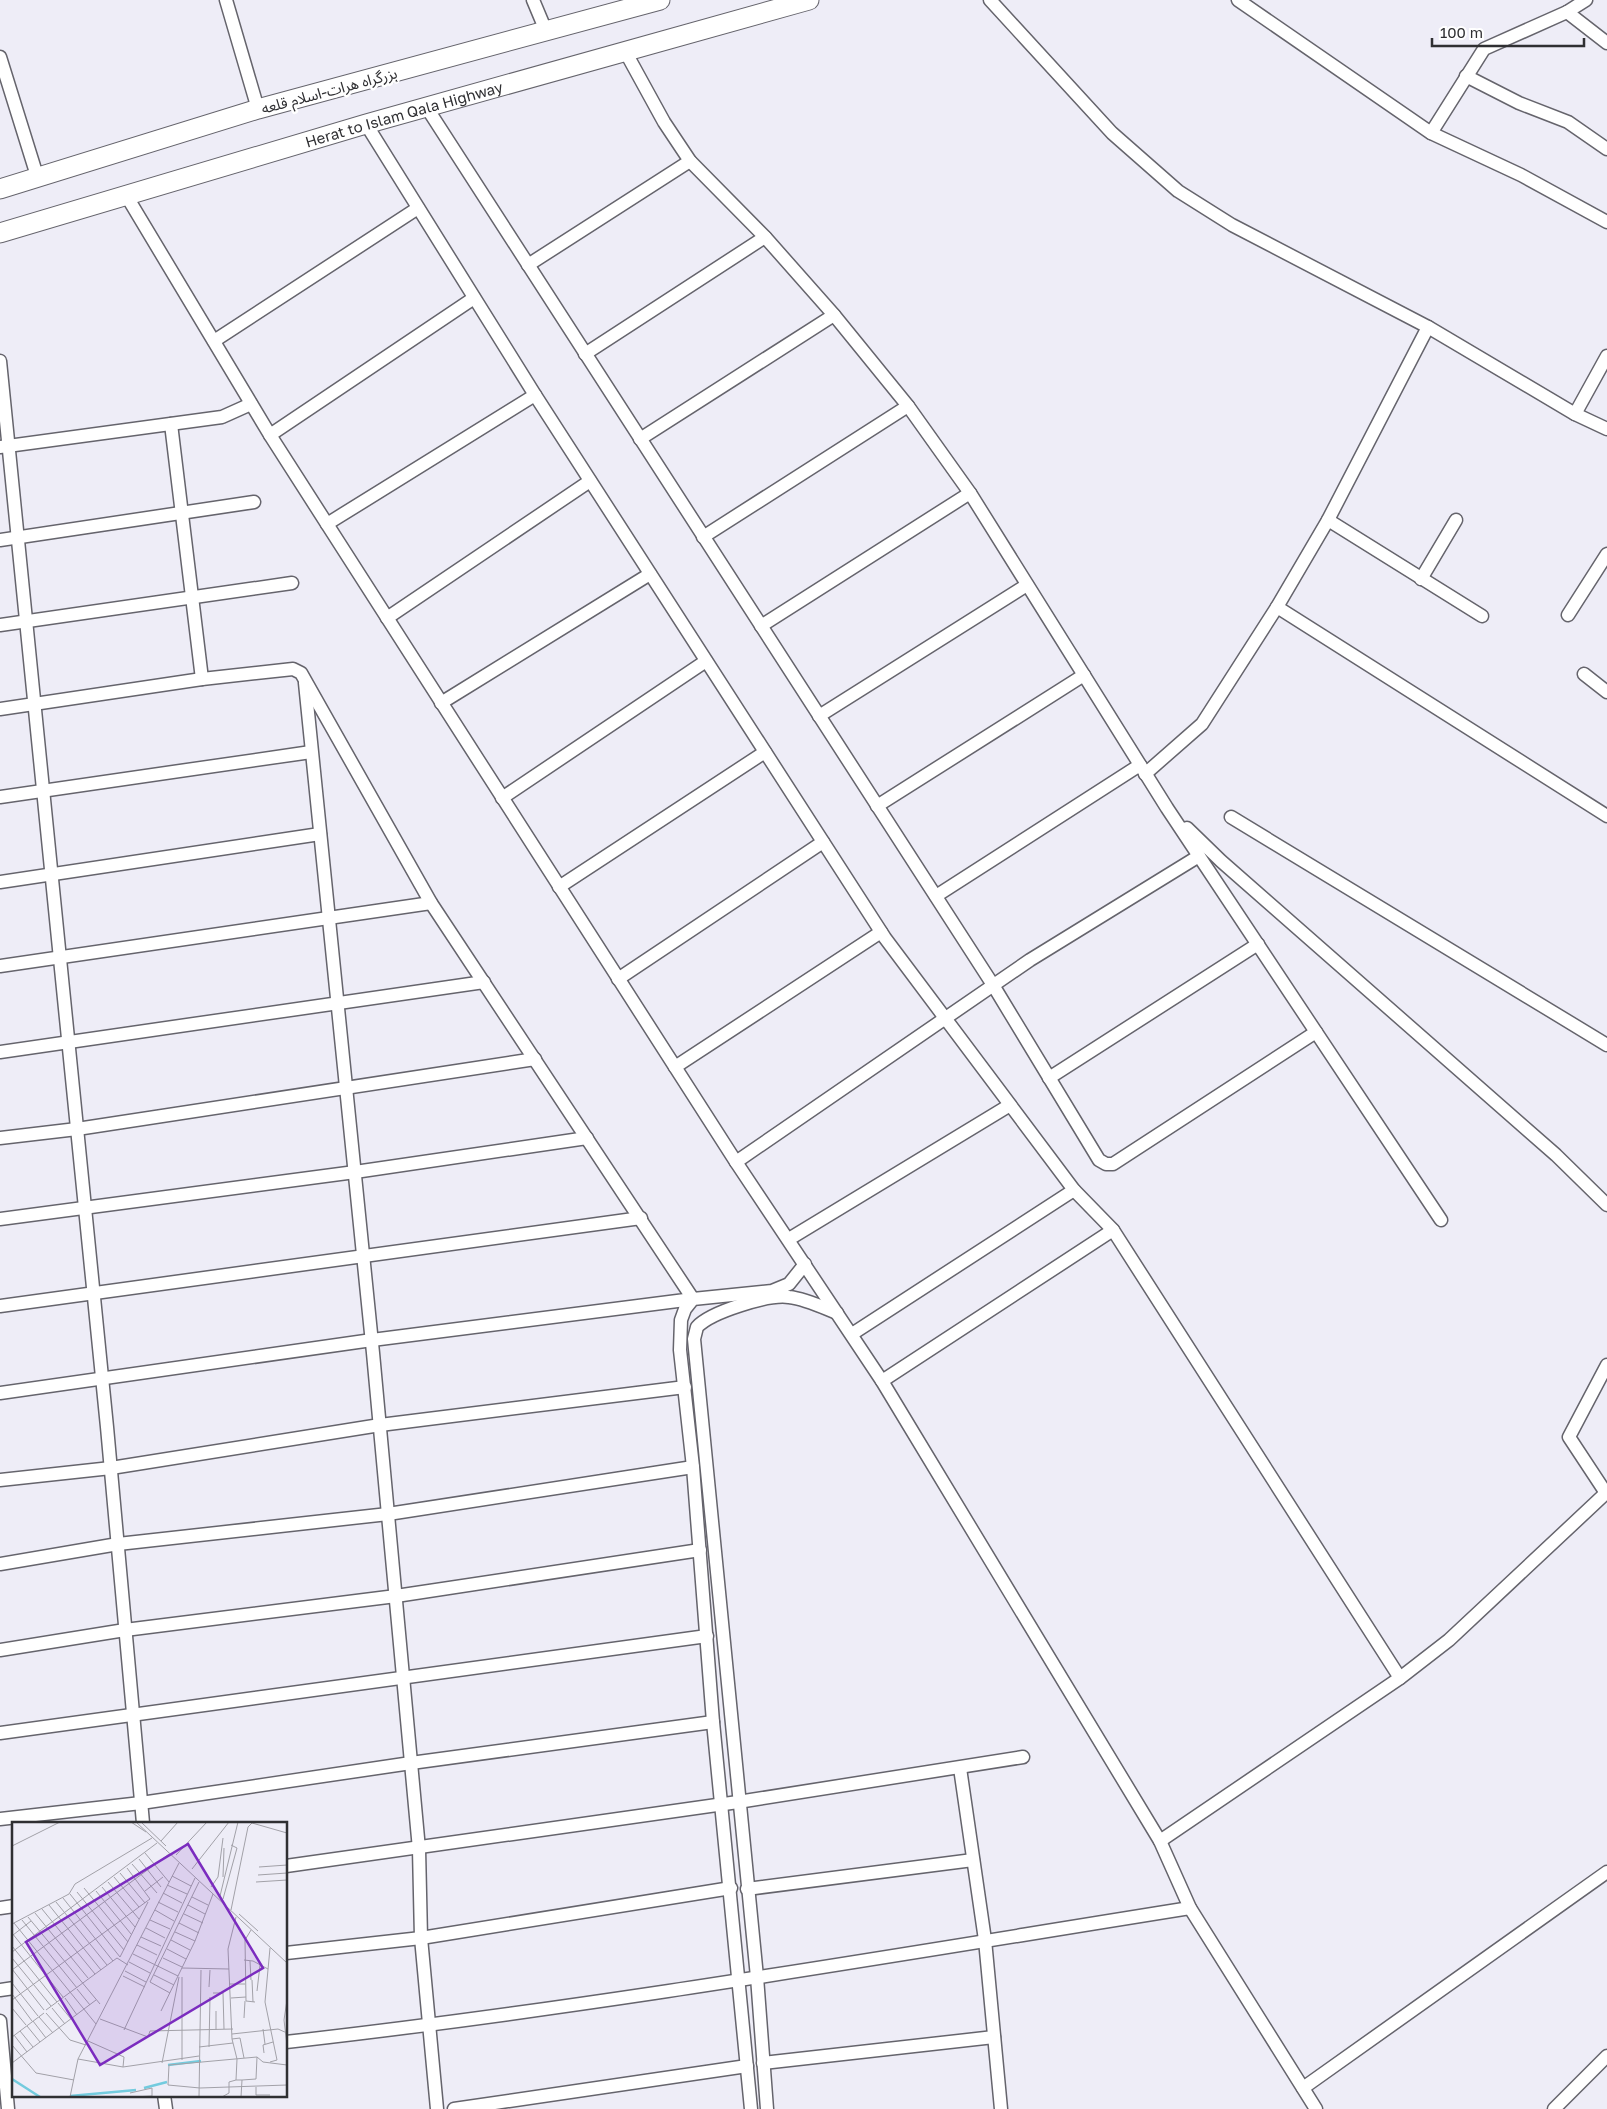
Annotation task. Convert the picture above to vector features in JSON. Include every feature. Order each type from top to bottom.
[{"type":"highway","name":"بزرگراه هرات-اسلام قلعه","points":[[0,190],[258,109],[660,0]]},
{"type":"highway","name":"Herat to Islam Qala Highway","points":[[0,233],[366,124],[809,0]]},
{"type":"street","points":[[226,0],[258,109]]},
{"type":"street","points":[[533,0],[546,31]]},
{"type":"street","points":[[990,0],[1112,133],[1178,191],[1232,226],[1428,327],[1575,414],[1607,429]]},
{"type":"street","points":[[1238,0],[1431,133],[1521,175],[1607,222]]},
{"type":"street","points":[[1431,133],[1484,48],[1567,12],[1586,0]]},
{"type":"street","points":[[1567,12],[1607,43]]},
{"type":"street","points":[[624,51],[664,122],[690,161],[765,237],[834,315],[908,406],[970,493],[1167,808],[1441,1220]]},
{"type":"street","points":[[0,58],[38,178]]},
{"type":"street","points":[[1466,76],[1519,103],[1568,122],[1607,149]]},
{"type":"street","points":[[427,108],[993,985],[1099,1160],[1106,1164],[1113,1164],[1316,1032]]},
{"type":"street","points":[[366,124],[535,395],[881,932],[1074,1190],[1113,1230],[1400,1678]]},
{"type":"street","points":[[528,265],[690,161]]},
{"type":"street","points":[[126,195],[251,404],[326,524],[736,1162],[882,1381],[1160,1842],[1190,1908],[1316,2109]]},
{"type":"street","points":[[214,342],[418,208]]},
{"type":"street","points":[[585,354],[765,237]]},
{"type":"street","points":[[270,435],[474,298]]},
{"type":"street","points":[[640,439],[834,315]]},
{"type":"street","points":[[936,896],[1143,770],[1202,724],[1277,607],[1328,520],[1428,327]]},
{"type":"street","points":[[1575,414],[1607,356]]},
{"type":"street","points":[[0,361],[4,447],[18,538],[50,874],[94,1293],[143,1822]]},
{"type":"street","points":[[326,524],[535,395]]},
{"type":"street","points":[[4,447],[222,417],[251,404]]},
{"type":"street","points":[[703,536],[908,406]]},
{"type":"street","points":[[172,424],[202,679]]},
{"type":"street","points":[[387,618],[590,481]]},
{"type":"street","points":[[761,626],[970,493]]},
{"type":"street","points":[[0,540],[254,502]]},
{"type":"street","points":[[1328,520],[1482,616]]},
{"type":"street","points":[[1421,579],[1456,520]]},
{"type":"street","points":[[1568,615],[1607,554]]},
{"type":"street","points":[[441,703],[650,574]]},
{"type":"street","points":[[0,625],[292,583]]},
{"type":"street","points":[[819,716],[1027,586]]},
{"type":"street","points":[[1277,607],[1607,816]]},
{"type":"street","points":[[502,798],[706,661]]},
{"type":"street","points":[[0,709],[202,679],[293,669],[301,673],[431,903],[693,1299]]},
{"type":"street","points":[[1584,674],[1607,692]]},
{"type":"street","points":[[877,806],[1084,675]]},
{"type":"street","points":[[305,679],[364,1256],[396,1596],[419,1848],[421,1938],[437,2109]]},
{"type":"street","points":[[0,797],[311,752]]},
{"type":"street","points":[[559,887],[765,752]]},
{"type":"street","points":[[1167,808],[1221,861],[1556,1155],[1607,1205]]},
{"type":"street","points":[[1231,817],[1607,1045]]},
{"type":"street","points":[[0,882],[320,834]]},
{"type":"street","points":[[618,978],[823,842]]},
{"type":"street","points":[[736,1162],[944,1017],[1199,856]]},
{"type":"street","points":[[0,966],[431,903]]},
{"type":"street","points":[[674,1066],[881,932]]},
{"type":"street","points":[[1049,1078],[1258,944]]},
{"type":"street","points":[[0,1052],[484,982]]},
{"type":"street","points":[[0,1138],[77,1129],[535,1059]]},
{"type":"street","points":[[789,1239],[1010,1105]]},
{"type":"street","points":[[0,1219],[355,1172],[587,1138]]},
{"type":"street","points":[[852,1334],[1074,1190]]},
{"type":"street","points":[[0,1306],[641,1218]]},
{"type":"street","points":[[882,1381],[1113,1230]]},
{"type":"street","points":[[0,1393],[102,1380],[372,1340],[693,1299],[772,1291],[789,1284],[805,1264]]},
{"type":"street","points":[[767,2109],[757,1977],[738,1802],[695,1332],[702,1322],[712,1316],[772,1298],[795,1298],[838,1313]]},
{"type":"street","points":[[693,1299],[685,1309],[680,1329],[680,1350],[686,1387],[708,1636],[713,1722],[731,1888],[751,2109]]},
{"type":"street","points":[[1160,1842],[1400,1678],[1449,1640],[1606,1493],[1569,1438],[1607,1365]]},
{"type":"street","points":[[0,1480],[111,1468],[380,1425],[686,1387]]},
{"type":"street","points":[[0,1564],[118,1544],[388,1514],[693,1467]]},
{"type":"street","points":[[0,1650],[126,1630],[396,1596],[700,1550]]},
{"type":"street","points":[[0,1733],[708,1636]]},
{"type":"street","points":[[0,1820],[141,1803],[411,1763],[713,1722]]},
{"type":"street","points":[[288,1866],[738,1802],[1023,1757]]},
{"type":"street","points":[[960,1768],[985,1940],[1001,2109]]},
{"type":"street","points":[[747,1889],[973,1860]]},
{"type":"street","points":[[1303,2088],[1607,1872]]},
{"type":"street","points":[[288,1953],[421,1938],[731,1888]]},
{"type":"street","points":[[288,2042],[429,2026],[740,1980],[1190,1908]]},
{"type":"street","points":[[0,2021],[7,2079],[8,2109]]},
{"type":"street","points":[[763,2063],[994,2037]]},
{"type":"street","points":[[1554,2109],[1607,2056]]},
{"type":"street","points":[[454,2109],[747,2066]]},
{"type":"street","points":[[164,2096],[166,2109]]}]
